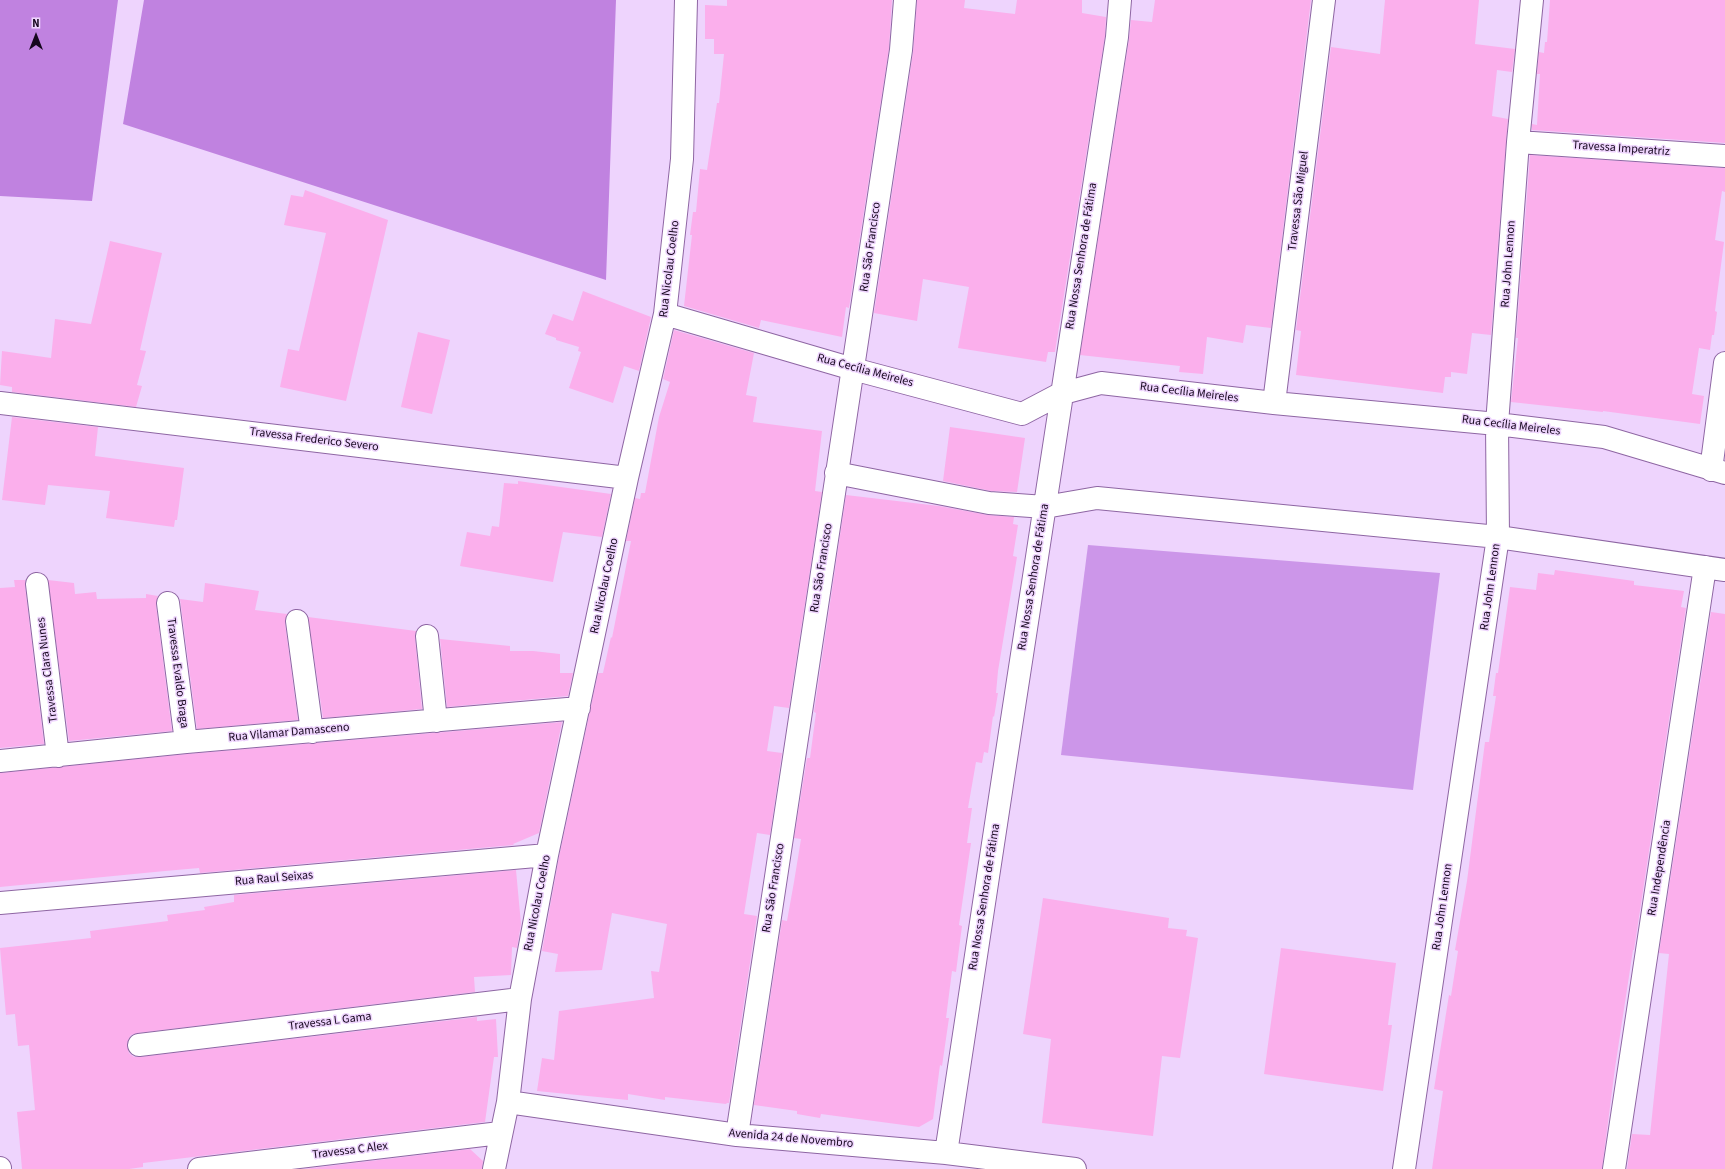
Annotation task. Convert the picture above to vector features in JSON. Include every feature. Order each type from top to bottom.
[{"type":"street","name":"Rua Nicolau Coelho","points":[[494,1169],[500,1133],[508,1102],[520,999],[547,855],[627,478],[665,314],[682,159],[686,0]]},
{"type":"street","name":"Rua São Francisco","points":[[737,1135],[901,50],[905,0]]},
{"type":"street","name":"Rua Nossa Senhora de Fátima","points":[[946,1153],[1045,507],[1060,394],[1116,37],[1120,0]]},
{"type":"street","name":"Travessa São Miguel","points":[[1274,403],[1324,0]]},
{"type":"street","name":"Rua John Lennon","points":[[1404,1169],[1498,537],[1497,424],[1518,142],[1532,0]]},
{"type":"street","name":"Travessa Imperatriz","points":[[1518,142],[1725,156]]},
{"type":"street","name":"Rua Cecília Meireles","points":[[665,314],[853,368],[1022,414],[1060,394],[1101,383],[1274,403],[1497,424],[1604,437],[1718,471]]},
{"type":"street","points":[[1718,471],[1725,363]]},
{"type":"street","name":"Travessa Frederico Severo","points":[[0,403],[627,478]]},
{"type":"street","points":[[836,473],[990,503],[1045,507],[1097,498],[1498,537],[1715,569]]},
{"type":"street","name":"Rua Independência","points":[[1614,1169],[1715,569]]},
{"type":"street","name":"Travessa Clara Nunes","points":[[37,584],[58,756]]},
{"type":"street","name":"Travessa Evaldo Braga","points":[[168,603],[186,742]]},
{"type":"street","points":[[297,621],[312,732]]},
{"type":"street","points":[[427,636],[436,721]]},
{"type":"street","name":"Rua Vilamar Damasceno","points":[[0,761],[186,742],[579,708]]},
{"type":"street","name":"Rua Raul Seixas","points":[[0,903],[547,855]]},
{"type":"street","name":"Travessa L Gama","points":[[139,1045],[520,999]]},
{"type":"street","name":"Avenida 24 de Novembro","points":[[508,1102],[737,1135],[946,1153],[1076,1169]]},
{"type":"street","name":"Travessa C Alex","points":[[199,1169],[500,1133]]},
{"type":"shaded area","points":[[0,0],[118,0],[92,201],[0,196]]},
{"type":"shaded area","points":[[144,0],[616,0],[606,280],[123,124]]},
{"type":"shaded area","points":[[1088,545],[1440,573],[1413,790],[1061,755]]},
{"type":"building","points":[[727,0],[892,0],[889,49],[849,308],[846,307],[842,337],[761,320],[759,328],[684,306],[693,212],[696,212],[700,169],[707,170],[717,103],[719,103],[724,54],[714,54],[714,39],[705,39],[705,5],[727,6]]},
{"type":"building","points":[[917,0],[965,0],[964,8],[1015,14],[1017,0],[1082,0],[1082,13],[1106,17],[1105,36],[1055,352],[1048,352],[1046,362],[958,348],[969,287],[923,279],[917,321],[874,313],[913,52]]},
{"type":"building","points":[[1155,0],[1311,0],[1271,328],[1246,325],[1243,343],[1207,337],[1203,374],[1179,372],[1180,366],[1080,355],[1131,20],[1152,22]]},
{"type":"building","points":[[1385,0],[1479,0],[1475,44],[1515,49],[1512,72],[1497,70],[1492,116],[1508,119],[1491,335],[1472,333],[1467,374],[1451,372],[1451,377],[1445,377],[1443,393],[1296,375],[1301,331],[1296,330],[1331,47],[1380,54]]},
{"type":"building","points":[[1550,0],[1725,0],[1725,143],[1532,130],[1532,124],[1537,125],[1540,74],[1537,74],[1539,52],[1544,53],[1545,42],[1547,42]]},
{"type":"building","points":[[1530,155],[1725,168],[1725,192],[1722,191],[1715,240],[1724,242],[1715,311],[1717,312],[1714,335],[1712,335],[1710,350],[1699,348],[1692,394],[1704,396],[1700,424],[1603,411],[1511,402],[1518,338],[1516,338]]},
{"type":"building","points":[[305,190],[388,220],[346,401],[280,387],[288,349],[299,351],[326,233],[284,225],[291,195],[303,197]]},
{"type":"building","points":[[110,241],[162,253],[140,350],[146,351],[137,385],[142,386],[136,407],[12,392],[12,387],[0,385],[2,351],[51,358],[55,319],[91,324]]},
{"type":"building","points":[[583,291],[651,317],[639,371],[624,366],[613,403],[569,388],[581,352],[578,351],[579,347],[556,340],[556,338],[545,334],[553,314],[573,321]]},
{"type":"building","points":[[674,330],[754,353],[746,395],[757,397],[753,422],[822,431],[815,491],[822,492],[789,708],[774,706],[767,751],[782,753],[770,835],[757,833],[744,914],[757,916],[729,1103],[726,1104],[665,1097],[665,1100],[628,1094],[628,1100],[537,1091],[542,1058],[554,1060],[559,1011],[654,998],[651,971],[659,972],[667,924],[612,913],[602,970],[555,972],[558,954],[542,951],[559,857],[598,673],[603,673],[611,637],[612,638],[631,541],[626,541],[635,498],[640,499],[641,493],[645,493],[659,417],[670,382],[663,379]]},
{"type":"building","points":[[418,332],[450,340],[432,414],[401,407]]},
{"type":"building","points":[[12,417],[98,427],[95,456],[184,468],[177,520],[175,520],[174,527],[106,518],[110,491],[48,485],[45,505],[2,500]]},
{"type":"building","points":[[950,427],[1025,438],[1017,492],[991,491],[943,481]]},
{"type":"building","points":[[518,481],[611,494],[602,537],[563,532],[553,582],[460,566],[467,532],[490,536],[492,526],[499,527],[504,483],[518,484]]},
{"type":"building","points":[[846,495],[939,506],[988,515],[1014,517],[1013,524],[1018,525],[1013,556],[1017,557],[998,671],[996,693],[998,693],[988,753],[984,752],[982,763],[976,762],[968,808],[972,808],[967,843],[971,843],[959,925],[962,926],[956,972],[952,971],[946,1018],[949,1018],[942,1066],[940,1065],[933,1119],[919,1127],[821,1114],[820,1118],[797,1114],[797,1111],[754,1105],[782,920],[787,921],[801,839],[794,838],[807,758],[810,758],[816,713],[814,712]]},
{"type":"building","points":[[1555,570],[1634,581],[1634,585],[1684,591],[1681,607],[1686,608],[1615,1068],[1602,1169],[1432,1169],[1443,1091],[1434,1089],[1449,995],[1451,996],[1458,951],[1455,950],[1467,881],[1485,742],[1489,742],[1496,696],[1493,696],[1496,673],[1498,673],[1510,587],[1536,590],[1538,573],[1554,575]]},
{"type":"building","points":[[14,580],[25,580],[44,744],[0,748],[0,588],[15,587]]},
{"type":"building","points":[[48,580],[74,583],[75,594],[96,592],[97,599],[146,598],[146,594],[158,596],[156,605],[172,731],[69,741]]},
{"type":"building","points":[[205,583],[259,591],[255,610],[287,614],[285,623],[298,720],[197,729],[180,599],[203,602]]},
{"type":"building","points":[[1711,612],[1725,614],[1725,1169],[1627,1169],[1632,1134],[1650,1135],[1669,954],[1659,953]]},
{"type":"building","points":[[308,617],[416,631],[415,637],[422,709],[323,718]]},
{"type":"building","points":[[440,639],[510,646],[510,651],[533,651],[560,654],[560,673],[573,673],[568,696],[447,707]]},
{"type":"building","points":[[562,722],[539,833],[513,844],[514,845],[200,873],[199,868],[0,887],[0,773],[187,754]]},
{"type":"building","points":[[516,870],[521,924],[517,948],[512,947],[511,975],[474,977],[475,992],[138,1033],[131,1035],[127,1046],[129,1053],[134,1057],[140,1057],[477,1017],[477,1021],[496,1019],[498,1057],[494,1057],[485,1122],[143,1163],[143,1167],[129,1169],[22,1169],[17,1112],[35,1110],[29,1045],[18,1046],[15,1014],[6,1015],[0,948],[91,938],[90,931],[168,921],[167,915],[205,910],[204,907],[234,902],[234,895]]},
{"type":"building","points":[[1043,898],[1169,918],[1168,928],[1187,930],[1186,936],[1198,938],[1180,1058],[1162,1056],[1153,1136],[1042,1123],[1051,1039],[1023,1034]]},
{"type":"building","points":[[1281,948],[1396,963],[1388,1025],[1392,1025],[1383,1091],[1264,1074]]},
{"type":"building","points":[[470,1149],[483,1161],[482,1169],[304,1169]]}]
